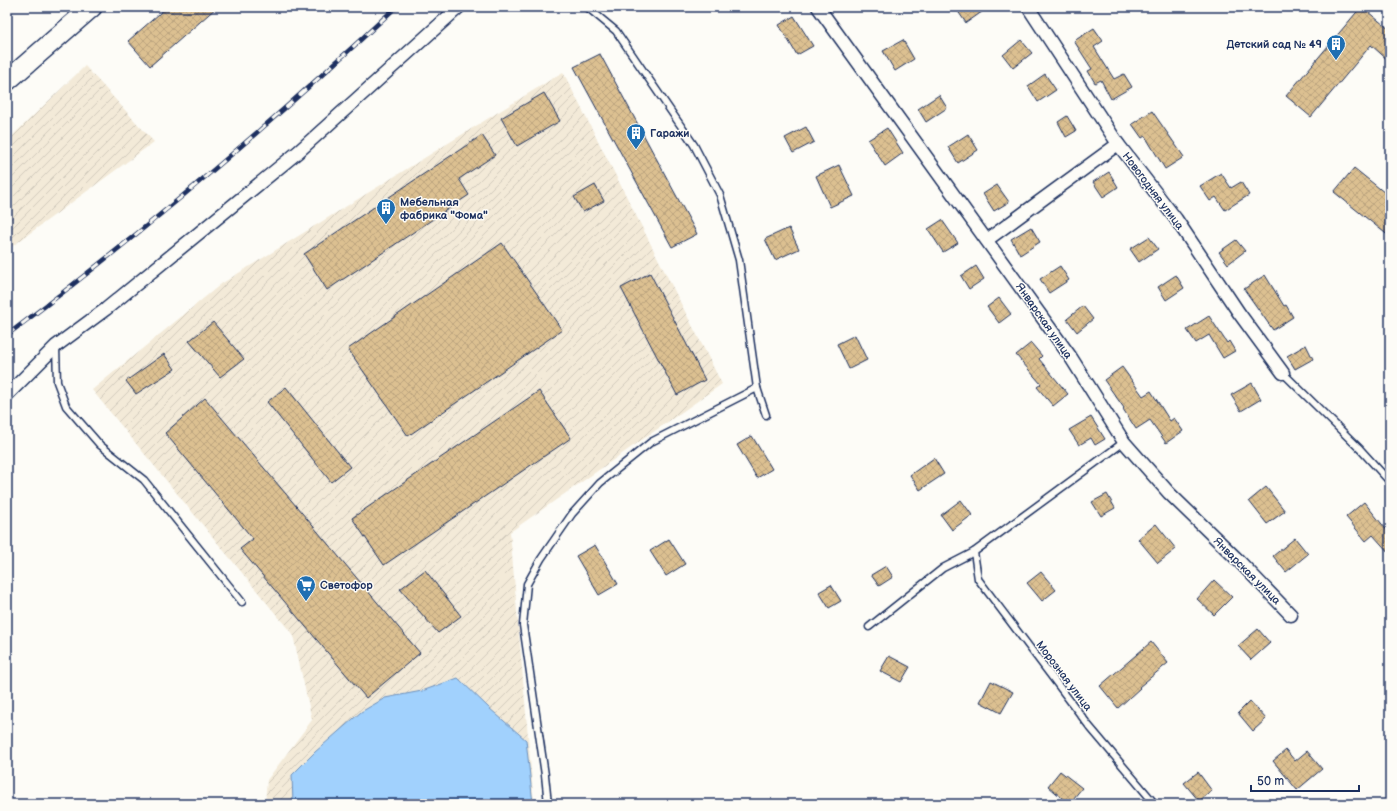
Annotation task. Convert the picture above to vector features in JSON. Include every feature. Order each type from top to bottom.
[{"type":"main road","points":[[7,81],[92,7]]},
{"type":"street","points":[[7,395],[56,346],[106,309],[298,152],[459,7]]},
{"type":"street","name":"Январская улица","points":[[818,7],[1070,356],[1124,442],[1169,493],[1237,559],[1291,615]]},
{"type":"street","name":"Новогодняя улица","points":[[1028,7],[1118,144],[1176,219],[1239,313],[1283,373]]},
{"type":"street","points":[[987,240],[1118,144]]},
{"type":"lane","points":[[587,7],[616,31],[694,146],[720,195],[739,260],[757,388],[766,415]]},
{"type":"lane","points":[[56,346],[57,382],[66,406],[100,445],[144,480],[242,602]]},
{"type":"lane","points":[[1283,373],[1360,449],[1390,482]]},
{"type":"lane","points":[[548,804],[523,625],[527,584],[541,559],[572,514],[600,483],[651,442],[757,388]]},
{"type":"lane","points":[[869,627],[943,568],[974,552],[1124,442]]},
{"type":"lane","name":"Морозная улица","points":[[974,552],[978,579],[1089,726],[1155,804]]},
{"type":"shaded area","points":[[85,66],[154,142],[7,250],[7,141]]},
{"type":"shaded area","points":[[563,72],[722,384],[510,532],[534,804],[265,804],[267,780],[312,720],[293,635],[92,390],[221,284]]},
{"type":"water","points":[[458,678],[489,708],[526,740],[533,804],[293,804],[292,775],[315,752],[361,712],[385,698],[422,691]]},
{"type":"building","points":[[167,7],[217,7],[150,66],[128,41]]},
{"type":"building","points":[[955,7],[989,7],[966,23]]},
{"type":"building","name":"Детский сад № 49","points":[[1361,7],[1390,30],[1390,62],[1371,45],[1311,117],[1286,96]]},
{"type":"building","points":[[794,16],[813,46],[797,55],[779,25]]},
{"type":"building","points":[[1094,28],[1103,41],[1094,47],[1114,79],[1124,74],[1132,87],[1111,99],[1101,80],[1095,83],[1088,71],[1092,69],[1074,41]]},
{"type":"building","points":[[903,40],[914,59],[895,71],[883,51]]},
{"type":"building","points":[[1021,40],[1032,53],[1013,68],[1003,55]]},
{"type":"building","name":"Гаражи","points":[[600,54],[697,234],[672,247],[574,67]]},
{"type":"building","points":[[1045,74],[1056,90],[1038,102],[1028,86]]},
{"type":"building","points":[[544,93],[560,121],[517,146],[501,118]]},
{"type":"building","points":[[939,95],[947,108],[926,122],[918,109]]},
{"type":"building","points":[[1152,111],[1184,157],[1165,169],[1145,136],[1142,138],[1132,124]]},
{"type":"building","points":[[1067,116],[1076,131],[1066,137],[1058,122]]},
{"type":"building","points":[[806,127],[814,142],[793,153],[785,138]]},
{"type":"building","points":[[887,128],[903,153],[885,166],[868,140]]},
{"type":"building","points":[[968,134],[978,150],[958,163],[948,147]]},
{"type":"building","name":"Мебельная фабрика \"Фома\"","points":[[482,135],[495,155],[459,179],[469,195],[327,290],[304,254]]},
{"type":"building","points":[[839,165],[854,196],[830,207],[816,176]]},
{"type":"building","points":[[1354,168],[1390,197],[1390,237],[1334,192]]},
{"type":"building","points":[[1109,172],[1118,187],[1103,197],[1093,182]]},
{"type":"building","points":[[1221,173],[1231,188],[1241,182],[1249,195],[1225,210],[1216,197],[1210,201],[1200,186]]},
{"type":"building","points":[[595,185],[604,201],[583,212],[574,197]]},
{"type":"building","points":[[997,185],[1009,202],[994,211],[983,194]]},
{"type":"building","points":[[942,220],[958,243],[943,252],[928,229]]},
{"type":"building","points":[[1031,227],[1040,242],[1020,255],[1011,239]]},
{"type":"building","points":[[789,228],[799,249],[775,260],[765,239]]},
{"type":"building","points":[[1149,237],[1158,249],[1139,262],[1130,249]]},
{"type":"building","points":[[1236,240],[1245,251],[1228,264],[1219,252]]},
{"type":"building","points":[[502,243],[562,330],[408,436],[348,349]]},
{"type":"building","points":[[976,266],[984,279],[969,289],[961,276]]},
{"type":"building","points":[[1060,266],[1069,280],[1049,293],[1040,279]]},
{"type":"building","points":[[650,273],[705,380],[677,395],[621,288]]},
{"type":"building","points":[[1176,275],[1184,288],[1166,300],[1158,287]]},
{"type":"building","points":[[1265,275],[1284,306],[1286,305],[1293,317],[1273,330],[1244,289]]},
{"type":"building","points":[[999,298],[1011,314],[999,323],[987,307]]},
{"type":"building","points":[[1083,306],[1093,319],[1077,332],[1067,319]]},
{"type":"building","points":[[1209,316],[1227,343],[1229,341],[1235,351],[1223,358],[1209,335],[1196,343],[1187,330]]},
{"type":"building","points":[[213,322],[244,359],[220,377],[189,341]]},
{"type":"building","points":[[855,335],[867,360],[849,369],[837,344]]},
{"type":"building","points":[[1031,343],[1042,356],[1039,359],[1068,394],[1053,406],[1037,387],[1041,384],[1016,355]]},
{"type":"building","points":[[1306,345],[1313,359],[1295,369],[1287,356]]},
{"type":"building","points":[[164,354],[175,369],[136,394],[126,381]]},
{"type":"building","points":[[1122,367],[1143,396],[1151,391],[1170,421],[1174,418],[1183,431],[1166,443],[1150,420],[1136,429],[1123,409],[1124,408],[1104,380]]},
{"type":"building","points":[[1252,383],[1261,399],[1241,411],[1231,395]]},
{"type":"building","points":[[286,387],[350,467],[331,482],[267,402]]},
{"type":"building","points":[[539,391],[571,438],[384,565],[352,518]]},
{"type":"building","points":[[205,398],[420,653],[366,698],[240,549],[253,539],[165,433]]},
{"type":"building","points":[[1091,417],[1105,439],[1095,445],[1091,438],[1079,445],[1069,430]]},
{"type":"building","points":[[752,436],[772,469],[757,478],[737,445]]},
{"type":"building","points":[[934,458],[944,474],[920,490],[910,475]]},
{"type":"building","points":[[1266,487],[1285,511],[1267,524],[1249,501]]},
{"type":"building","points":[[1107,494],[1115,508],[1101,516],[1092,502]]},
{"type":"building","points":[[961,500],[972,515],[952,530],[941,515]]},
{"type":"building","points":[[1364,502],[1390,534],[1390,554],[1373,535],[1366,541],[1346,517]]},
{"type":"building","points":[[1156,524],[1176,549],[1158,563],[1138,539]]},
{"type":"building","points":[[1295,538],[1308,554],[1286,572],[1273,556]]},
{"type":"building","points":[[669,539],[685,564],[666,576],[650,551]]},
{"type":"building","points":[[595,545],[618,584],[599,595],[576,556]]},
{"type":"building","points":[[886,566],[893,577],[879,586],[871,575]]},
{"type":"building","points":[[425,570],[461,616],[438,633],[400,589]]},
{"type":"building","points":[[1041,572],[1056,590],[1042,601],[1027,583]]},
{"type":"building","points":[[1214,580],[1232,597],[1214,615],[1197,599]]},
{"type":"building","points":[[831,585],[841,601],[829,608],[819,592]]},
{"type":"building","points":[[1258,629],[1270,643],[1251,660],[1238,646]]},
{"type":"building","points":[[1151,642],[1168,663],[1139,687],[1140,688],[1118,708],[1100,686]]},
{"type":"building","points":[[889,656],[910,667],[901,682],[880,671]]},
{"type":"building","points":[[991,681],[1013,692],[1001,713],[980,702]]},
{"type":"building","points":[[1250,701],[1266,719],[1253,731],[1238,713]]},
{"type":"building","points":[[1286,750],[1295,761],[1307,751],[1322,769],[1297,790],[1273,761]]},
{"type":"building","points":[[1060,771],[1082,788],[1069,804],[1048,786]]},
{"type":"building","points":[[1198,772],[1212,791],[1199,801],[1184,783]]},
{"type":"railway","points":[[7,335],[57,297],[206,176],[302,93],[396,7]]},
{"type":"place","name":"Детский сад № 49","points":[[1336,61]]},
{"type":"place","name":"Гаражи","points":[[636,150]]},
{"type":"place","name":"Мебельная фабрика \"Фома\"","points":[[386,225]]},
{"type":"place","name":"Светофор","points":[[306,602]]}]
